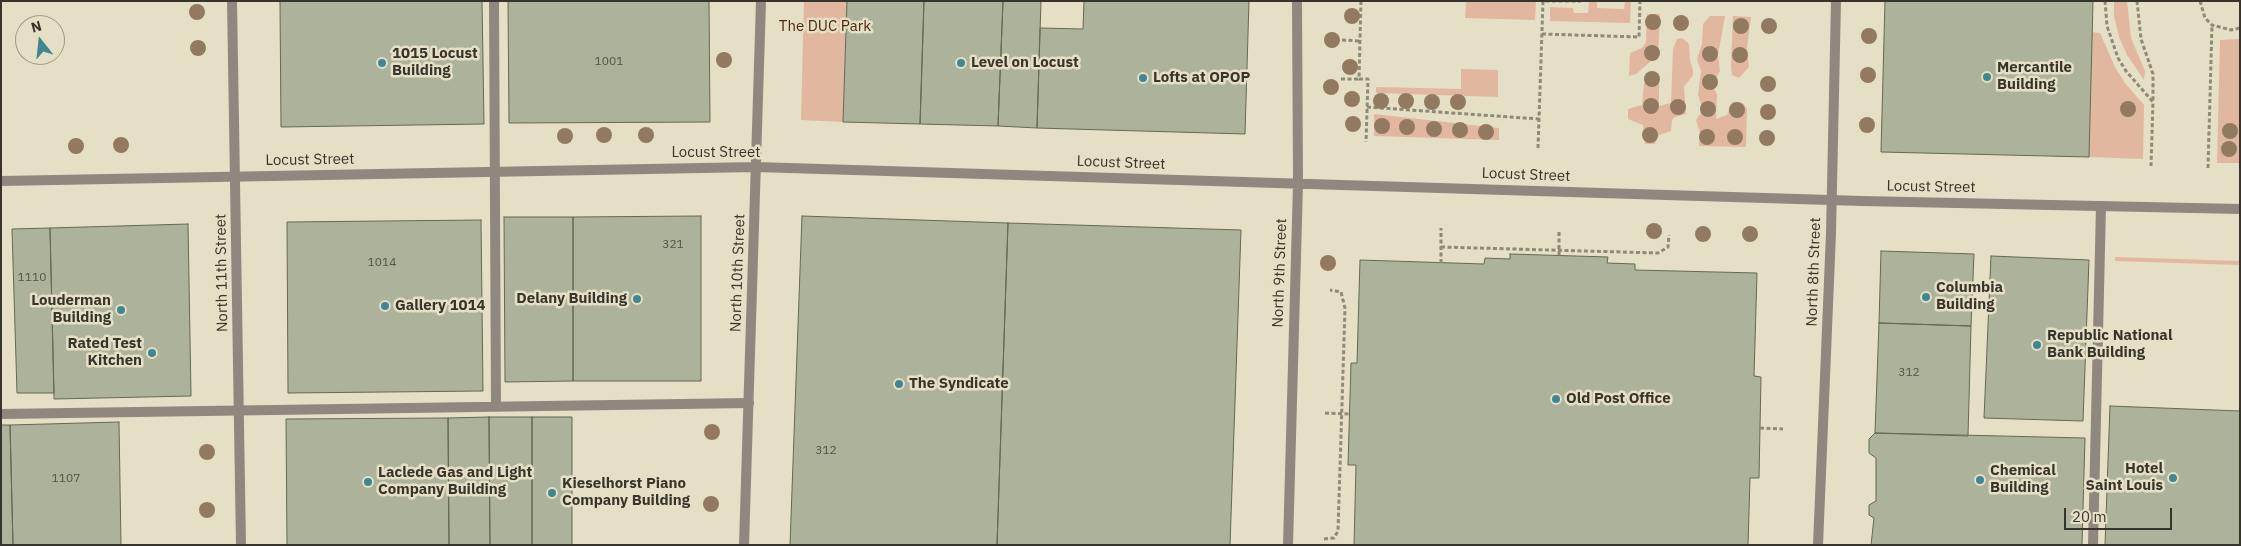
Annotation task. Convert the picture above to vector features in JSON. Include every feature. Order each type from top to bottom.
[{"type":"street","name":"North 11th Street","points":[[232,1],[241,545]]},
{"type":"street","points":[[494,1],[496,407]]},
{"type":"street","name":"North 10th Street","points":[[744,545],[761,1]]},
{"type":"street","name":"North 9th Street","points":[[1288,545],[1298,184],[1297,1]]},
{"type":"street","name":"North 8th Street","points":[[1818,545],[1832,200],[1836,1]]},
{"type":"street","name":"Locust Street","points":[[1,181],[495,170],[756,167],[1832,200],[2240,209]]},
{"type":"street","points":[[2093,545],[2101,206]]},
{"type":"street","points":[[1,414],[749,403]]},
{"type":"path","points":[[1359,79],[1361,1]]},
{"type":"path","points":[[1538,148],[1543,1],[1581,1]]},
{"type":"path","points":[[1542,34],[1639,37],[1640,1]]},
{"type":"path","points":[[2105,1],[2108,26],[2118,58],[2126,71],[2152,102]]},
{"type":"path","points":[[2137,1],[2141,39],[2153,74],[2151,166]]},
{"type":"path","points":[[2200,1],[2205,18],[2212,25],[2231,30],[2240,28]]},
{"type":"path","points":[[2208,168],[2212,25]]},
{"type":"path","points":[[1342,40],[1360,41]]},
{"type":"path","points":[[1341,79],[1368,79],[1366,142]]},
{"type":"path","points":[[1367,108],[1538,119]]},
{"type":"path","points":[[1441,228],[1441,263]]},
{"type":"path","points":[[1559,232],[1559,256]]},
{"type":"path","points":[[1441,247],[1658,253],[1668,247],[1669,235]]},
{"type":"path","points":[[1324,539],[1334,538],[1338,531],[1345,301],[1341,292],[1330,290]]},
{"type":"path","points":[[1325,413],[1350,414]]},
{"type":"path","points":[[1760,428],[1783,429]]},
{"type":"green space","name":"The DUC Park","points":[[804,1],[847,1],[843,122],[801,120]]},
{"type":"green space","points":[[1466,1],[1536,1],[1535,20],[1465,18]]},
{"type":"green space","points":[[1589,1],[1597,1],[1597,8],[1624,9],[1625,1],[1631,1],[1630,23],[1550,21],[1550,7],[1573,8],[1574,13],[1588,13]]},
{"type":"green space","points":[[2114,1],[2127,1],[2131,38],[2145,71],[2144,80],[2127,55],[2119,37],[2114,16]]},
{"type":"green space","points":[[1647,14],[1660,14],[1658,59],[1651,61],[1636,74],[1629,76],[1630,53],[1642,48],[1646,42]]},
{"type":"green space","points":[[1710,16],[1725,16],[1718,55],[1720,71],[1712,86],[1717,94],[1716,119],[1727,115],[1732,102],[1743,103],[1747,109],[1746,147],[1699,146],[1700,133],[1696,120],[1703,110],[1698,95],[1701,71],[1697,59],[1702,44],[1703,24]]},
{"type":"green space","points":[[1733,16],[1751,17],[1747,48],[1749,67],[1739,78],[1732,75],[1731,66]]},
{"type":"green space","points":[[2092,32],[2100,33],[2115,67],[2125,83],[2144,105],[2143,159],[2089,157]]},
{"type":"green space","points":[[1682,38],[1689,44],[1690,61],[1693,70],[1693,75],[1684,87],[1686,114],[1675,117],[1672,120],[1671,131],[1659,135],[1655,144],[1645,144],[1643,125],[1628,119],[1628,109],[1642,105],[1644,84],[1649,74],[1659,77],[1659,106],[1671,103],[1673,49],[1677,39]]},
{"type":"green space","points":[[2240,39],[2240,163],[2217,163],[2220,40]]},
{"type":"green space","points":[[1461,69],[1498,70],[1498,97],[1376,93],[1376,87],[1461,89]]},
{"type":"green space","points":[[1374,114],[1499,128],[1499,140],[1374,136]]},
{"type":"green space","points":[[2115,257],[2240,261],[2240,265],[2115,261]]},
{"type":"building","name":"1015 Locust Building","points":[[280,1],[482,1],[484,124],[281,127]]},
{"type":"building","points":[[508,1],[709,1],[710,122],[509,123]]},
{"type":"building","points":[[847,1],[924,1],[920,124],[843,122]]},
{"type":"building","name":"Level on Locust","points":[[924,1],[1003,1],[998,126],[920,124]]},
{"type":"building","points":[[1003,1],[1041,1],[1037,128],[998,126]]},
{"type":"building","name":"Lofts at OPOP","points":[[1084,1],[1249,1],[1245,134],[1037,128],[1040,28],[1083,29]]},
{"type":"building","name":"Mercantile Building","points":[[1885,1],[2093,1],[2089,157],[1881,152]]},
{"type":"building","name":"Delany Building","points":[[701,216],[701,381],[573,381],[573,217]]},
{"type":"building","name":"The Syndicate","points":[[802,216],[1008,223],[997,545],[790,545]]},
{"type":"building","points":[[504,217],[573,217],[573,381],[505,382]]},
{"type":"building","name":"Gallery 1014","points":[[481,220],[483,391],[288,393],[287,222]]},
{"type":"building","points":[[1008,223],[1241,230],[1230,545],[997,545]]},
{"type":"building","name":"Louderman Building","points":[[188,224],[191,396],[54,399],[50,228]]},
{"type":"building","points":[[50,228],[54,393],[17,393],[12,229]]},
{"type":"building","name":"Columbia Building","points":[[1881,251],[1974,254],[1971,326],[1879,323]]},
{"type":"building","name":"Old Post Office","points":[[1510,254],[1608,257],[1607,263],[1635,264],[1635,270],[1757,273],[1754,376],[1761,377],[1759,478],[1750,478],[1748,545],[1354,545],[1356,465],[1348,465],[1351,363],[1357,363],[1360,260],[1484,264],[1485,258],[1510,259]]},
{"type":"building","name":"Republic National Bank Building","points":[[1991,256],[2089,260],[2083,421],[1984,418]]},
{"type":"building","points":[[1879,323],[1971,326],[1968,436],[1875,433]]},
{"type":"building","name":"Hotel Saint Louis","points":[[2110,406],[2240,411],[2240,545],[2105,545]]},
{"type":"building","points":[[489,417],[532,417],[532,545],[490,545]]},
{"type":"building","points":[[489,417],[490,545],[449,545],[448,418]]},
{"type":"building","name":"Kieselhorst Piano Company Building","points":[[532,417],[572,417],[572,545],[532,545]]},
{"type":"building","name":"Laclede Gas and Light Company Building","points":[[448,418],[449,545],[287,545],[286,419]]},
{"type":"building","points":[[119,422],[121,545],[13,545],[10,425]]},
{"type":"building","points":[[1,425],[10,425],[13,545],[1,545]]},
{"type":"building","name":"Chemical Building","points":[[1875,433],[2085,438],[2082,545],[1871,545],[1874,518],[1869,515],[1869,505],[1876,501],[1876,458],[1869,453],[1869,439]]},
{"type":"place","name":"1015 Locust Building","points":[[382,63]]},
{"type":"place","name":"Level on Locust","points":[[961,63]]},
{"type":"place","name":"Mercantile Building","points":[[1987,77]]},
{"type":"place","name":"Lofts at OPOP","points":[[1143,78]]},
{"type":"place","name":"Columbia Building","points":[[1926,297]]},
{"type":"place","name":"Delany Building","points":[[637,299]]},
{"type":"place","name":"Gallery 1014","points":[[385,306]]},
{"type":"place","name":"Louderman Building","points":[[121,310]]},
{"type":"place","name":"Republic National Bank Building","points":[[2037,345]]},
{"type":"place","name":"Rated Test Kitchen","points":[[152,353]]},
{"type":"place","name":"The Syndicate","points":[[899,384]]},
{"type":"place","name":"Old Post Office","points":[[1556,399]]},
{"type":"place","name":"Hotel Saint Louis","points":[[2173,478]]},
{"type":"place","name":"Chemical Building","points":[[1980,480]]},
{"type":"place","name":"Laclede Gas and Light Company Building","points":[[368,482]]},
{"type":"place","name":"Kieselhorst Piano Company Building","points":[[552,493]]}]
